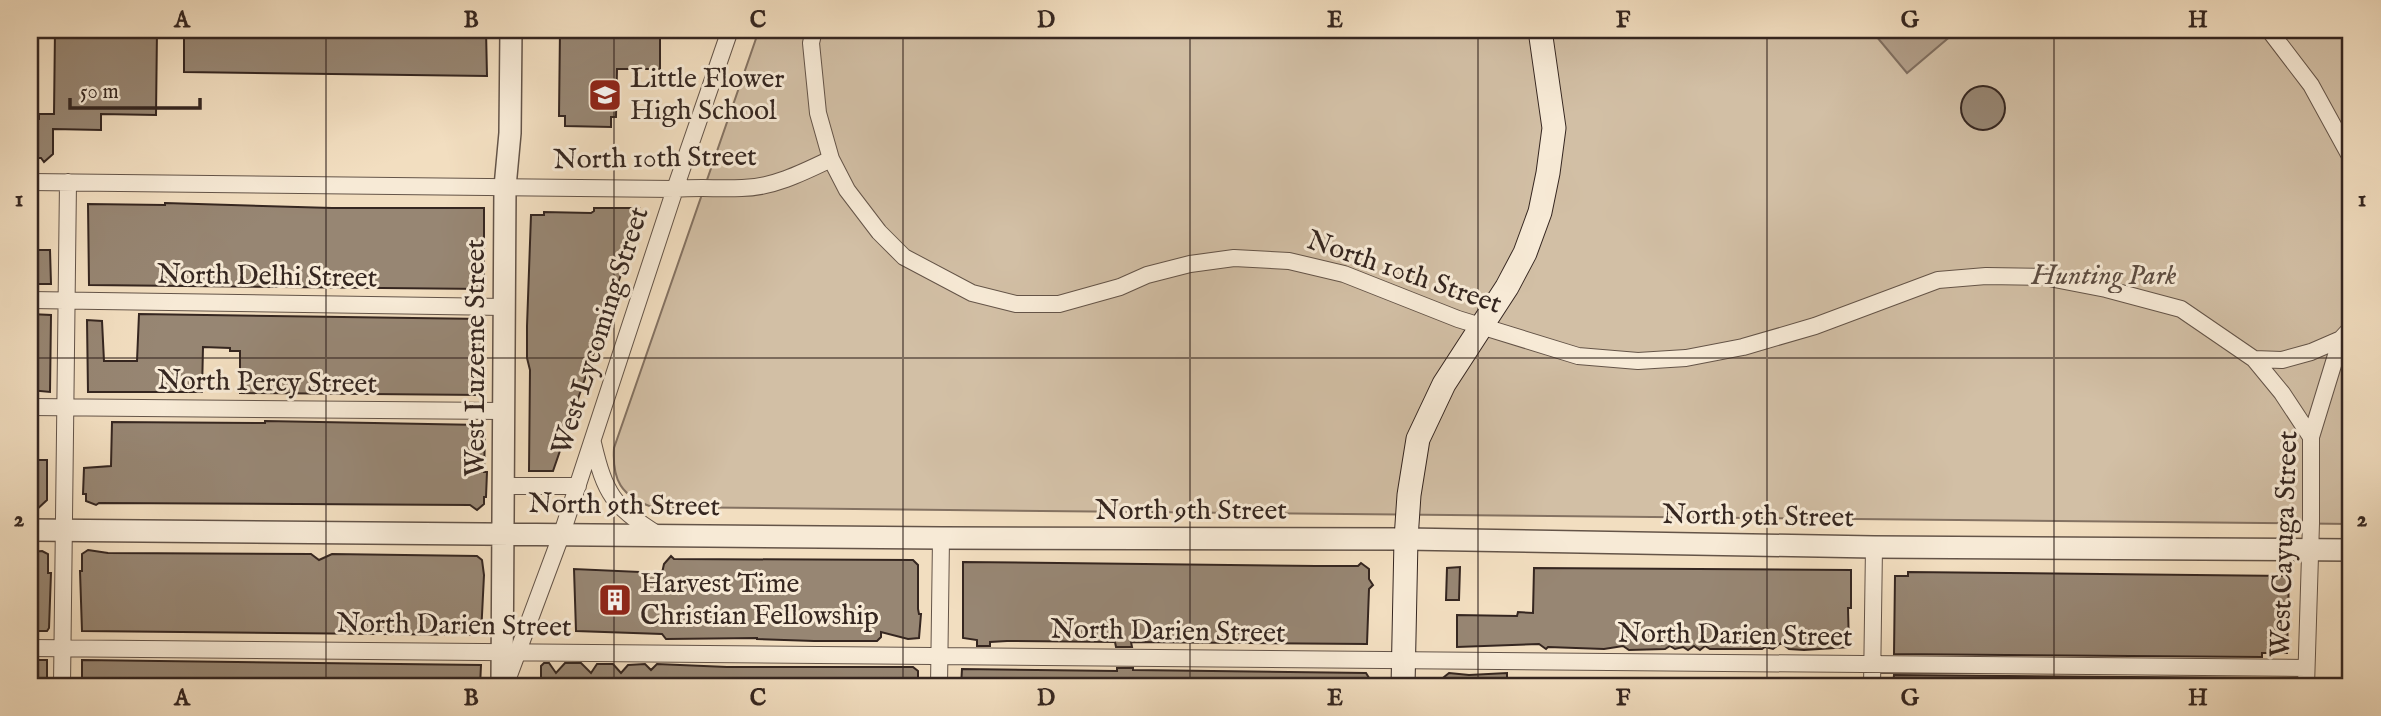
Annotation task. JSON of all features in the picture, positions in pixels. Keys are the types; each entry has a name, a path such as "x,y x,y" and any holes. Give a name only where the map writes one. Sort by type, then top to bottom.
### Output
{"main road":[{"path":"1403,686 1406,539 1409,495 1418,439 1444,384 1525,253 1540,212 1554,128 1540,30"}],"street":[{"name":"West Luzerne Street","path":"504,686 511,653 503,532 503,411 505,187 510,133 511,30"},
{"name":"West Lycoming Street","path":"511,653 562,533 675,188 730,30"},
{"path":"814,30 811,43 818,113 831,159"},
{"path":"2269,30 2311,85 2351,158"},
{"name":"North 10th Street","path":"30,182 744,188 770,184 831,159 848,190 879,232 904,257 971,293 1016,304 1059,304 1120,288 1147,275 1190,264 1234,258 1289,261 1344,274 1482,326 1578,356 1638,361 1686,358 1743,347 1815,326 1938,280 1986,276 2044,277 2106,289 2181,309 2254,359 2282,393 2311,437"},
{"path":"62,686 68,183"},
{"name":"North Delhi Street","path":"30,300 504,307"},
{"path":"2254,359 2281,360 2311,352 2346,333"},
{"name":"West Cayuga Street","path":"2306,686 2311,437 2346,333"},
{"name":"North Percy Street","path":"30,407 503,411"},
{"path":"592,441 601,476 611,497 628,516 657,534"},
{"path":"503,486 578,486"},
{"name":"North 9th Street","path":"30,530 1406,539 1874,547 2351,550"},
{"path":"939,686 941,538"},
{"path":"1872,686 1874,547"},
{"name":"North Darien Street","path":"30,648 2306,668"}],"green space":[{"name":"Hunting Park","path":"759,30 2351,30 2351,524 652,507 633,498 621,485 615,469 614,448"}],"shaded area":[{"path":"1871,30 1950,30 1953,34 1907,73"}],"building":[{"path":"55,30 157,30 156,115 101,114 101,130 53,129 53,154 44,162 41,158 30,158 30,118 39,119 39,114 54,114"},
{"path":"184,30 486,30 487,76 184,72"},
{"name":"Little Flower High School","path":"560,30 660,30 660,69 617,69 616,117 611,117 611,127 565,126 565,116 559,116"},
{"path":"1983,86 1998,93 2005,108 1998,123 1983,130 1968,123 1961,108 1968,93"},
{"path":"165,203 332,208 484,208 484,289 89,285 88,204"},
{"path":"594,208 639,208 621,261 625,263 553,471 529,471 530,370 527,358 527,326 531,215 544,215 544,212 591,213"},
{"path":"30,250 50,250 51,284 30,284"},
{"path":"30,314 51,315 50,392 30,390"},
{"path":"139,314 483,319 482,395 240,393 240,351 203,347 202,392 88,392 87,320 102,321 104,361 137,361"},
{"path":"265,421 482,425 485,436 484,472 487,472 484,504 477,510 470,505 96,505 86,501 86,494 83,494 84,468 111,466 112,422"},
{"path":"34,460 47,460 47,500 33,513"},
{"path":"88,550 108,553 311,554 319,560 332,554 477,556 482,560 484,575 481,635 82,631 80,571 82,554"},
{"path":"42,551 48,554 48,573 51,573 49,628 47,631 30,631 30,552"},
{"path":"671,556 674,559 913,560 918,565 918,609 921,614 919,638 908,639 881,632 877,641 666,639 662,634 576,631 574,569 662,573 664,564"},
{"path":"963,562 1316,566 1358,566 1361,563 1369,569 1369,579 1373,585 1369,589 1367,644 1131,642 1132,647 1116,647 1115,642 1007,641 990,642 990,646 977,646 977,640 963,638"},
{"path":"1460,567 1459,600 1446,600 1447,568"},
{"path":"1534,568 1851,570 1849,647 1804,650 1789,649 1781,643 1773,649 1710,649 1705,646 1700,650 1694,646 1688,650 1670,646 1665,649 1629,650 1623,646 1604,649 1546,649 1539,644 1457,647 1457,615 1517,616 1518,612 1533,613"},
{"path":"1908,572 2289,576 2287,653 2262,653 2262,657 1894,654 1895,576 1908,576"},
{"path":"30,660 47,660 47,686 30,686"},
{"path":"82,660 481,665 480,686 82,686"},
{"path":"549,663 556,673 565,663 581,663 591,673 597,664 613,664 621,673 628,665 645,664 651,670 657,664 727,667 913,667 918,671 918,686 541,686 541,666"},
{"path":"1117,668 1366,673 1374,686 961,686 962,669 1117,671"},
{"path":"1449,673 1507,673 1507,686 1433,686"},
{"path":"1894,675 2261,678 2261,686 1893,686"}],"place":[{"name":"Little Flower High School","path":"605,95"},
{"name":"Harvest Time Christian Fellowship","path":"615,600"}]}
